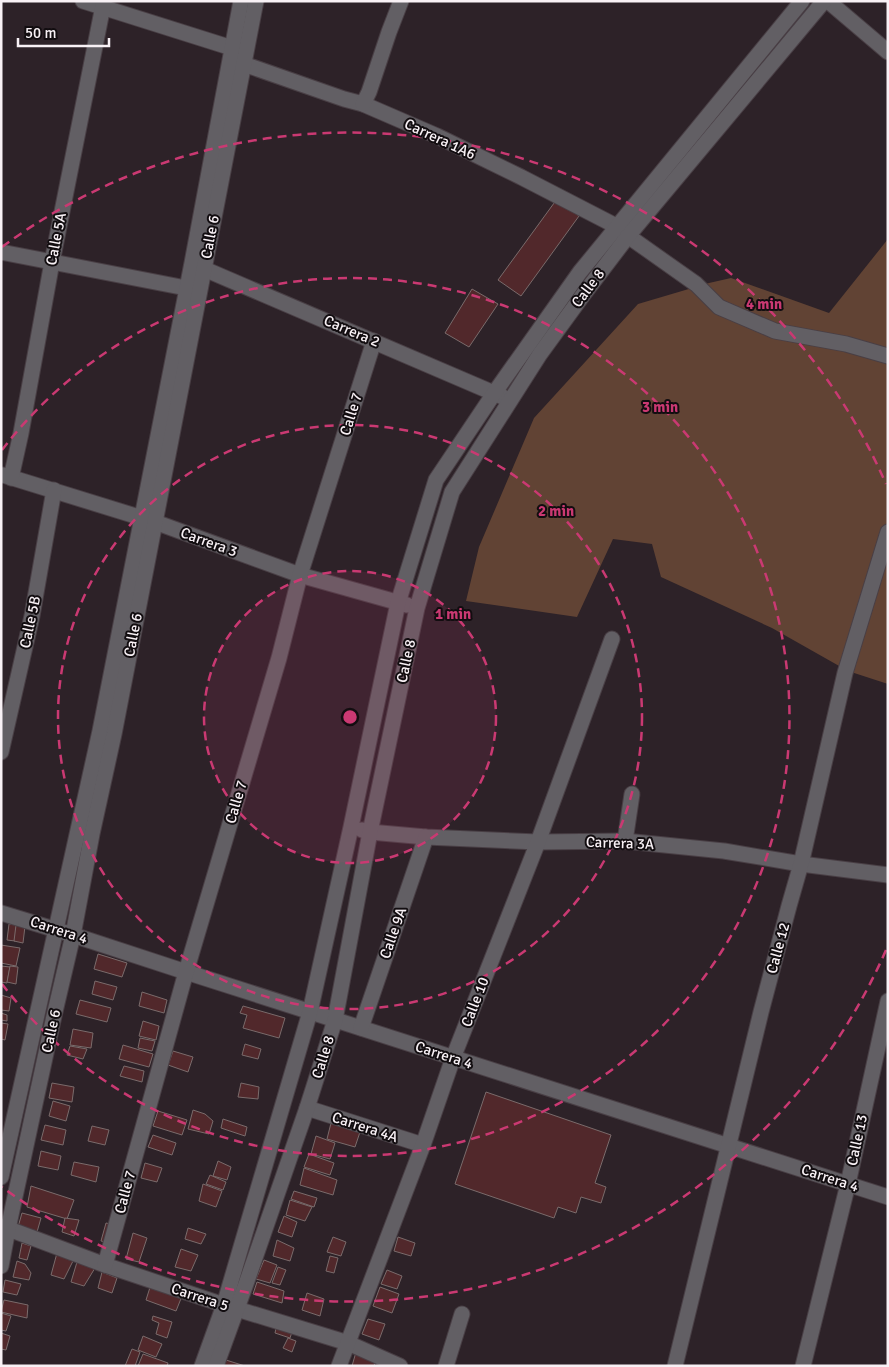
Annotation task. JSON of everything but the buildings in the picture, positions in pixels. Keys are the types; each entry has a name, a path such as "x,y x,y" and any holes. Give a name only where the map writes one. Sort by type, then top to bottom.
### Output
{"street":[{"name":"Carrera 1A6","path":"83,1 104,4 235,57 344,99 363,104 445,140 521,177 622,231 696,284 719,307 775,331 846,344 888,356"},
{"name":"Calle 6","path":"1,1266 5,1228 73,935 92,834 107,733 198,266 235,57 241,1"},
{"name":"Calle 6","path":"235,57 256,1"},
{"path":"363,104 401,1"},
{"name":"Calle 8","path":"202,1366 231,1307 307,1108 334,1020 370,832 417,608 452,492 540,354 622,231 802,1"},
{"name":"Calle 8","path":"216,1366 310,1012 398,603 436,480 495,392 580,272 622,231 824,1"},
{"path":"828,1 888,52"},
{"name":"Calle 5A","path":"6,477 21,433 52,262 104,4"},
{"path":"1,252 186,288"},
{"name":"Calle 6","path":"148,520 186,288 198,266"},
{"name":"Carrera 2","path":"198,266 495,392 511,401"},
{"name":"Calle 7","path":"105,1265 186,972 279,658 300,575 374,341"},
{"name":"Carrera 3","path":"6,477 148,520 300,575 417,608"},
{"name":"Calle 5B","path":"1,752 32,616 54,490"},
{"name":"Calle 12","path":"675,1366 761,1012 801,864 845,673 888,532"},
{"name":"Calle 10","path":"339,1366 423,1145 453,1058 538,842 612,639"},
{"name":"Calle 6","path":"1,1177 56,929 107,733"},
{"path":"625,841 632,794"},
{"name":"Carrera 3A","path":"351,827 370,832 426,837 538,842 625,841 724,851 801,864 888,875"},
{"name":"Calle 9A","path":"361,1028 426,837"},
{"name":"Carrera 4","path":"1,913 888,1196"},
{"name":"Calle 13","path":"803,1366 848,1184 888,1001"},
{"path":"38,1011 54,1016"},
{"name":"Carrera 4A","path":"307,1108 423,1145"},
{"name":"Carrera 5","path":"5,1228 105,1265 348,1343 400,1366"},
{"path":"446,1366 462,1314"}],"shaded area":[{"path":"888,239 888,684 848,671 772,628 661,577 652,544 613,539 577,617 466,601 479,547 534,418 638,304 731,278 829,313"}]}
